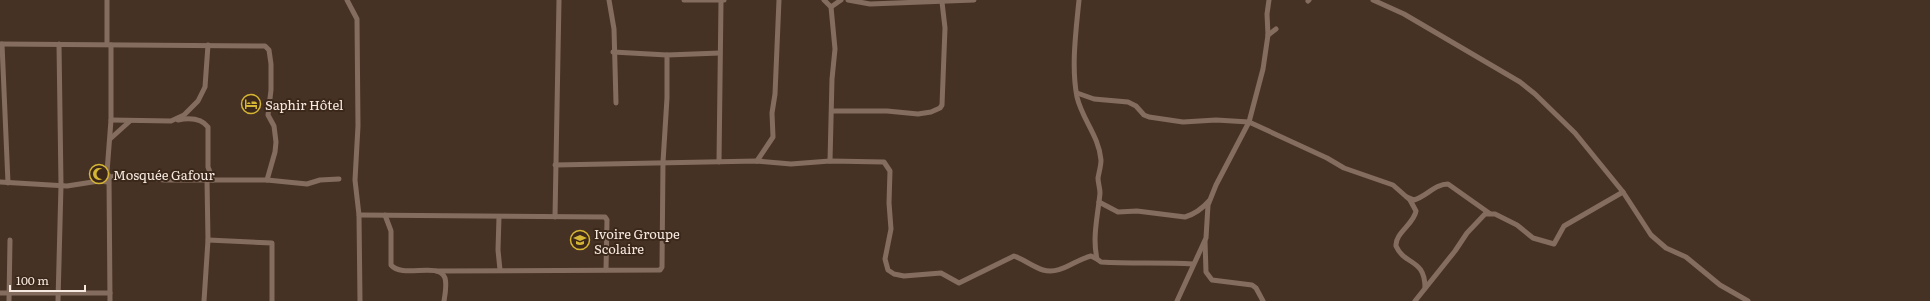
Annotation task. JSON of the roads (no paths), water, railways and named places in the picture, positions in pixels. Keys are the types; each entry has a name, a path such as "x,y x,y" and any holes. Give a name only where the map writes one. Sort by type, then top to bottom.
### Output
{"street":[{"path":"107,0 111,120 108,172 110,301"},
{"path":"347,0 357,19 358,126 355,180 359,215 360,301"},
{"path":"555,217 559,0"},
{"path":"609,0 613,15 613,52 616,103"},
{"path":"684,0 723,0 720,53 719,162"},
{"path":"757,161 773,137 772,113 775,94 780,0"},
{"path":"824,0 831,7 835,49 832,79 830,161"},
{"path":"831,7 841,0"},
{"path":"848,0 870,4 974,0"},
{"path":"1079,0 1075,59 1077,98 1098,144 1101,161 1098,180 1100,188 1096,224 1095,250 1097,259"},
{"path":"1263,301 1256,288 1252,285 1212,280 1206,272 1206,222 1216,185 1249,122 1258,92 1268,35 1267,14 1269,0"},
{"path":"1373,0 1404,14 1520,82 1535,94 1575,133 1623,192 1652,235 1666,248 1686,257 1720,285 1748,301"},
{"path":"832,111 887,111 918,114 931,112 940,108 942,104 945,28 942,2"},
{"path":"1268,35 1276,29"},
{"path":"8,183 1,44 265,46 269,50 271,90 268,115 274,126 276,142 275,152 267,180"},
{"path":"58,301 61,185 59,44"},
{"path":"171,121 184,114 198,101 205,87 208,45"},
{"path":"613,52 667,55 720,53"},
{"path":"385,215 391,231 390,260 394,268 406,271 661,269 663,162 667,98 667,55"},
{"path":"1077,93 1094,99 1128,102 1136,106 1144,115 1149,117 1183,122 1216,120 1249,122 1350,170 1393,186 1403,194 1414,206 1416,211 1415,216 1399,237 1396,246 1402,254 1419,266 1425,280 1425,288"},
{"path":"111,120 171,121 185,118 204,122 208,126 208,167 213,180"},
{"path":"110,139 130,121"},
{"path":"555,165 757,161 792,164 830,161 884,162 890,171 889,203 891,229 885,259 886,266 894,274 904,276 941,273 959,283 1014,256 1025,260 1037,268 1055,272 1085,257 1091,256 1101,262 1131,264 1162,262 1194,264"},
{"path":"0,182 75,185 131,175 164,180 267,180 306,184 320,180 339,179"},
{"path":"204,301 208,240 207,180"},
{"path":"1403,194 1414,200 1424,197 1441,184 1448,184 1489,213 1517,225 1533,238 1554,244 1564,226 1623,192"},
{"path":"1099,202 1118,212 1137,211 1185,217 1193,215 1203,208 1211,199"},
{"path":"1415,301 1480,218 1489,213"},
{"path":"359,215 607,218 606,270"},
{"path":"499,217 498,250 500,270"},
{"path":"1178,301 1206,238"},
{"path":"9,301 10,240"},
{"path":"208,240 272,243 272,301"},
{"path":"436,271 444,278 444,301"},
{"path":"0,294 110,293"}],"place":[{"name":"Saphir Hôtel","path":"251,104"},
{"name":"Mosquée Gafour","path":"99,174"},
{"name":"Ivoire Groupe Scolaire","path":"580,240"}]}
